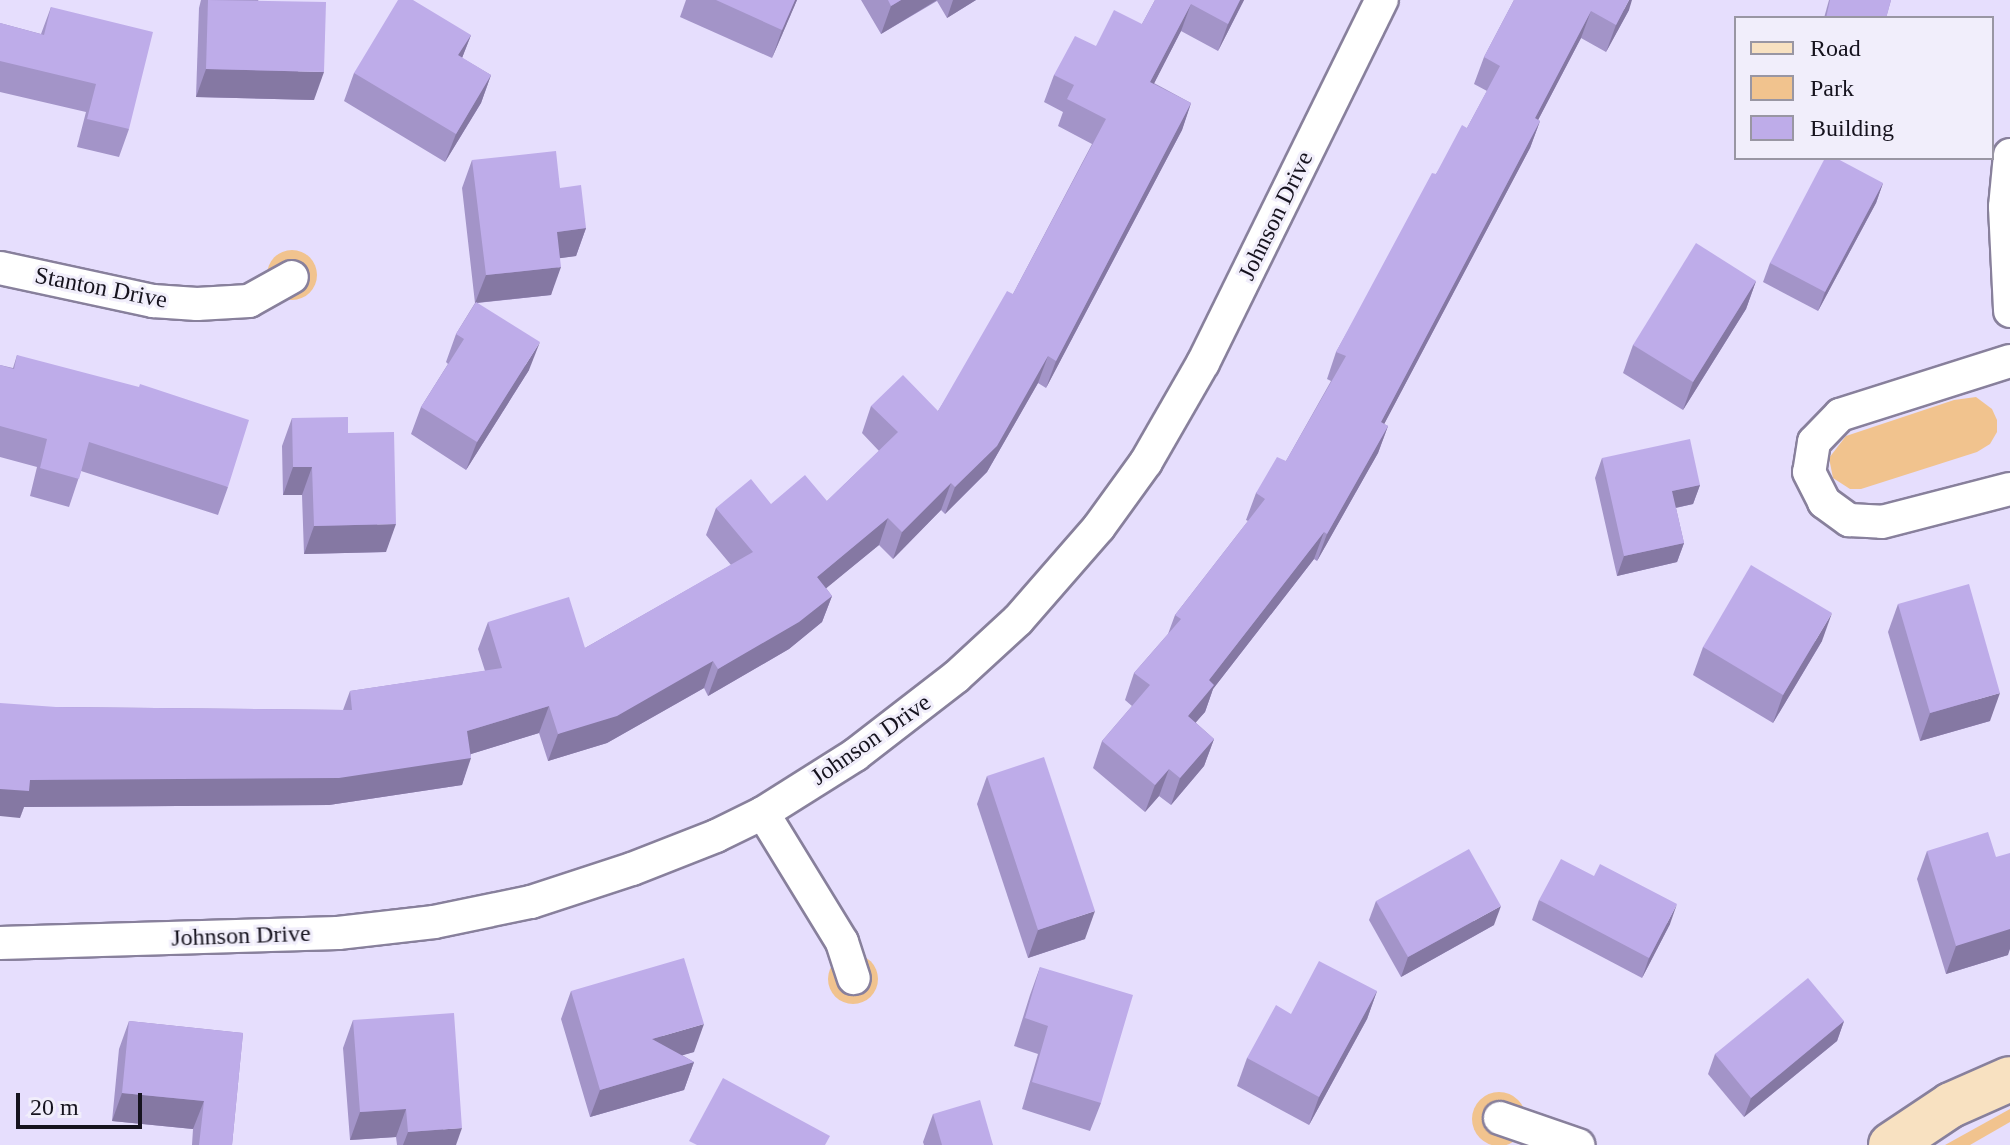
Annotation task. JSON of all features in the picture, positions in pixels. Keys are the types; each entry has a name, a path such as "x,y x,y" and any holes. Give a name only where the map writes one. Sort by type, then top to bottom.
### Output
{"main road":[{"path":"1891,1145 1951,1105 2010,1079"}],"street":[{"name":"Johnson Drive","path":"0,943 338,933 434,922 531,902 632,869 763,813 855,755 956,677 1018,620 1099,527 1146,462 1203,363 1382,0"},
{"path":"2010,155 2005,207 2010,311"},
{"name":"Stanton Drive","path":"0,268 153,301 197,304 249,301 292,277"},
{"path":"2010,361 1840,415 1814,442 1809,472 1824,502 1849,520 1882,522 2010,489"},
{"path":"763,813 842,942 854,978"},
{"path":"1500,1118 1578,1145"}],"green space":[{"path":"292,250 310,257 317,275 310,293 292,300 274,293 267,275 274,257"},
{"path":"1976,397 1992,409 1997,420 1997,432 1990,444 1977,452 1861,489 1850,489 1833,478 1829,458 1846,436 1954,400"},
{"path":"853,954 870,962 878,979 870,996 853,1004 836,996 828,979 836,962"},
{"path":"1499,1092 1518,1100 1526,1119 1518,1138 1499,1146 1480,1138 1472,1119 1480,1100"},
{"path":"2010,1109 2010,1122 1970,1145 1945,1145"}],"building":[{"path":"208,0 326,2 324,72 206,69"},
{"path":"398,0 413,0 471,35 458,55 491,75 456,134 354,73"},
{"path":"716,0 795,0 782,30"},
{"path":"1155,0 1240,0 1228,24 1191,4 1150,82 1191,103 1056,361 1048,356 997,446 955,487 951,483 902,532 888,518 817,577 832,596 799,622 718,669 713,661 617,716 558,734 549,706 467,731 471,758 339,778 30,780 29,791 0,789 0,703 56,707 352,710 350,691 502,668 488,622 569,597 585,648 753,552 716,508 751,479 771,504 805,475 827,501 898,432 871,406 903,375 938,411 1007,291 1013,294 1106,119 1067,99 1074,85 1054,75 1075,36 1096,46 1114,10 1142,24"},
{"path":"1514,0 1629,0 1616,25 1591,11 1535,118 1540,121 1381,422 1388,426 1327,534 1324,532 1209,680 1214,685 1188,716 1214,739 1180,778 1169,769 1155,785 1102,741 1150,685 1134,673 1181,619 1175,615 1265,499 1256,493 1277,457 1286,461 1346,356 1336,352 1432,173 1436,174 1462,125 1467,128 1500,66 1484,57"},
{"path":"1830,0 1891,0 1887,16 1826,16"},
{"path":"51,7 153,32 129,129 87,119 96,84 0,61 0,23 44,35"},
{"path":"556,151 560,188 581,185 586,228 557,232 561,267 486,275 472,160"},
{"path":"1824,160 1840,160 1883,183 1825,292 1770,263"},
{"path":"1696,243 1756,281 1693,382 1633,345"},
{"path":"476,302 540,342 477,442 421,407 464,339 456,334"},
{"path":"17,355 139,387 140,384 249,420 228,487 89,442 79,479 40,468 47,439 0,426 0,365 14,369"},
{"path":"348,417 348,433 394,432 396,524 314,526 312,467 293,467 292,418"},
{"path":"1690,439 1700,485 1672,491 1684,543 1624,556 1602,458"},
{"path":"1751,565 1832,613 1783,695 1703,647"},
{"path":"1969,584 2000,693 1930,713 1898,604"},
{"path":"1044,757 1095,911 1038,930 987,776"},
{"path":"1988,832 1996,857 2010,853 2010,929 1956,946 1927,851"},
{"path":"1469,849 1501,906 1408,957 1376,901"},
{"path":"1561,859 1594,876 1600,864 1677,904 1649,958 1539,900"},
{"path":"684,958 704,1024 652,1039 694,1062 600,1090 571,991"},
{"path":"1319,961 1377,991 1319,1097 1247,1058 1276,1005 1291,1014"},
{"path":"1040,967 1133,995 1101,1103 1032,1082 1048,1026 1025,1018"},
{"path":"1808,978 1844,1021 1751,1098 1715,1054"},
{"path":"454,1013 462,1128 408,1132 406,1109 360,1112 353,1020"},
{"path":"129,1021 243,1033 232,1145 199,1145 204,1101 122,1093"},
{"path":"723,1078 830,1136 825,1145 697,1145 689,1141"},
{"path":"980,1100 993,1145 942,1145 933,1114"}]}
